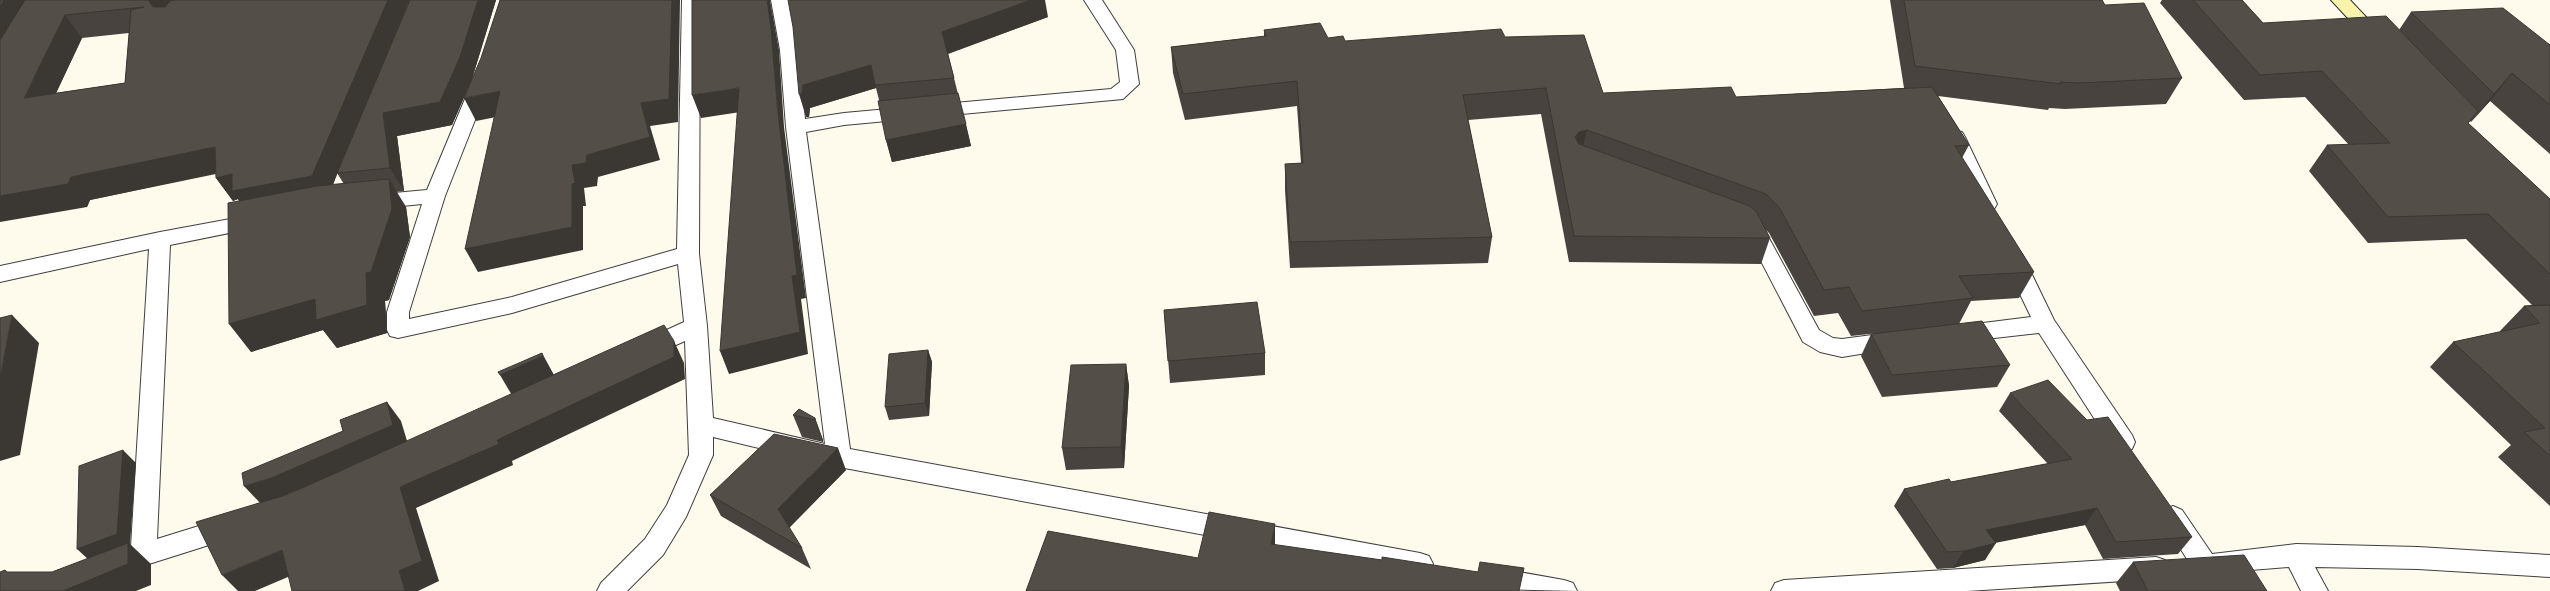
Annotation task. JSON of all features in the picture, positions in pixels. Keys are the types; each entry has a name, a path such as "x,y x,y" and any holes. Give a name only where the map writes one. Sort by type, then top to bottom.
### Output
{"main road":[{"path":"2340,0 2388,51"}],"street":[{"path":"610,591 654,547 677,510 701,455 702,426 696,326 688,254 691,0"},
{"path":"780,0 789,50 796,127 839,457"},
{"path":"796,127 844,119 1116,95 1130,84 1126,50 1093,0"},
{"path":"486,66 435,196 398,312 398,330 512,305 688,254"},
{"path":"1955,137 2045,324 2137,463"},
{"path":"352,204 435,196"},
{"path":"1727,216 1749,226 1757,234 1811,336 1828,346 1842,348 1912,339"},
{"path":"0,274 160,239 275,217"},
{"path":"143,554 154,394 160,239"},
{"path":"1936,337 2045,324"},
{"path":"625,359 696,326"},
{"path":"702,426 839,457 1440,568"},
{"path":"2162,501 2205,565"},
{"path":"110,566 143,554 254,520"},
{"path":"2296,555 2315,591"},
{"path":"1784,591 2205,565 2296,555 2418,558 2550,566"},
{"path":"1471,574 1564,591"}],"building":[{"path":"0,0 4,0 0,6"},
{"path":"25,0 149,0 153,7 165,7 170,1 175,0 388,0 312,176 232,191 232,174 216,178 215,147 71,177 68,184 0,196 0,40","holes":["144,7 131,10 125,83 24,98 65,15"]},
{"path":"410,0 478,0 460,57 440,102 383,113 390,168 337,173"},
{"path":"500,0 672,0 669,99 641,103 650,137 587,155 586,163 572,165 575,183 572,184 572,227 465,249 500,91 464,98 481,58"},
{"path":"692,0 767,0 771,28 777,104 797,275 792,276 800,332 720,351 739,88 692,95"},
{"path":"788,0 1030,0 942,32 954,78 875,85 871,65 803,85 802,94 799,94 793,27"},
{"path":"1904,0 2102,0 2105,5 2144,3 2182,78 2079,83 2060,82 2061,84 1915,66"},
{"path":"2193,0 2242,0 2263,23 2386,16 2478,111 2468,123 2550,199 2550,274 2488,214 2388,217 2327,145 2390,143 2322,71 2260,75"},
{"path":"2503,8 2550,45 2550,105 2512,73 2494,94 2411,12"},
{"path":"1320,23 1328,38 1343,36 1345,41 1501,29 1505,37 1584,35 1603,93 1731,87 1736,97 1932,87 1969,145 1955,146 2034,272 1959,276 1973,298 1862,311 1849,287 1824,290 1779,207 1766,194 1587,130 1579,132 1575,137 1579,144 1750,206 1757,213 1770,238 1574,236 1546,88 1463,95 1492,237 1290,242 1285,164 1303,163 1297,81 1183,94 1171,47 1266,36 1264,30"},
{"path":"958,93 966,124 886,140 878,101"},
{"path":"389,179 392,209 371,272 366,273 367,305 316,320 315,299 229,324 228,203 317,186"},
{"path":"1257,302 1265,353 1168,361 1164,310"},
{"path":"2550,305 2550,456 2524,432 2545,428 2453,342 2540,323 2524,306"},
{"path":"12,315 0,378 0,318"},
{"path":"1982,321 2010,365 1892,375 1871,334"},
{"path":"664,325 674,341 674,357 497,440 499,444 400,487 422,561 399,571 405,591 292,591 282,550 222,575 196,522 289,494"},
{"path":"928,350 925,403 885,407 889,354"},
{"path":"542,353 543,356 500,375 498,372"},
{"path":"1126,364 1121,447 1062,448 1071,365"},
{"path":"2048,380 2087,420 2108,417 2192,537 2116,542 2097,508 1986,530 1996,543 1964,551 1947,552 1904,489 1949,479 1951,482 2072,459 2010,393"},
{"path":"387,402 393,425 274,477 244,486 242,473 343,431 340,420"},
{"path":"799,409 815,418 815,420 793,415"},
{"path":"774,434 838,448 778,509 802,548 710,495"},
{"path":"123,450 117,534 77,549 79,466"},
{"path":"1209,512 1275,524 1271,544 1382,560 1382,557 1478,572 1480,562 1524,568 1519,591 1026,591 1048,531 1198,558"},
{"path":"128,543 128,564 63,591 0,591 0,572 5,570 7,572 52,572"},
{"path":"2244,555 2267,591 2148,591 2133,562"}]}
